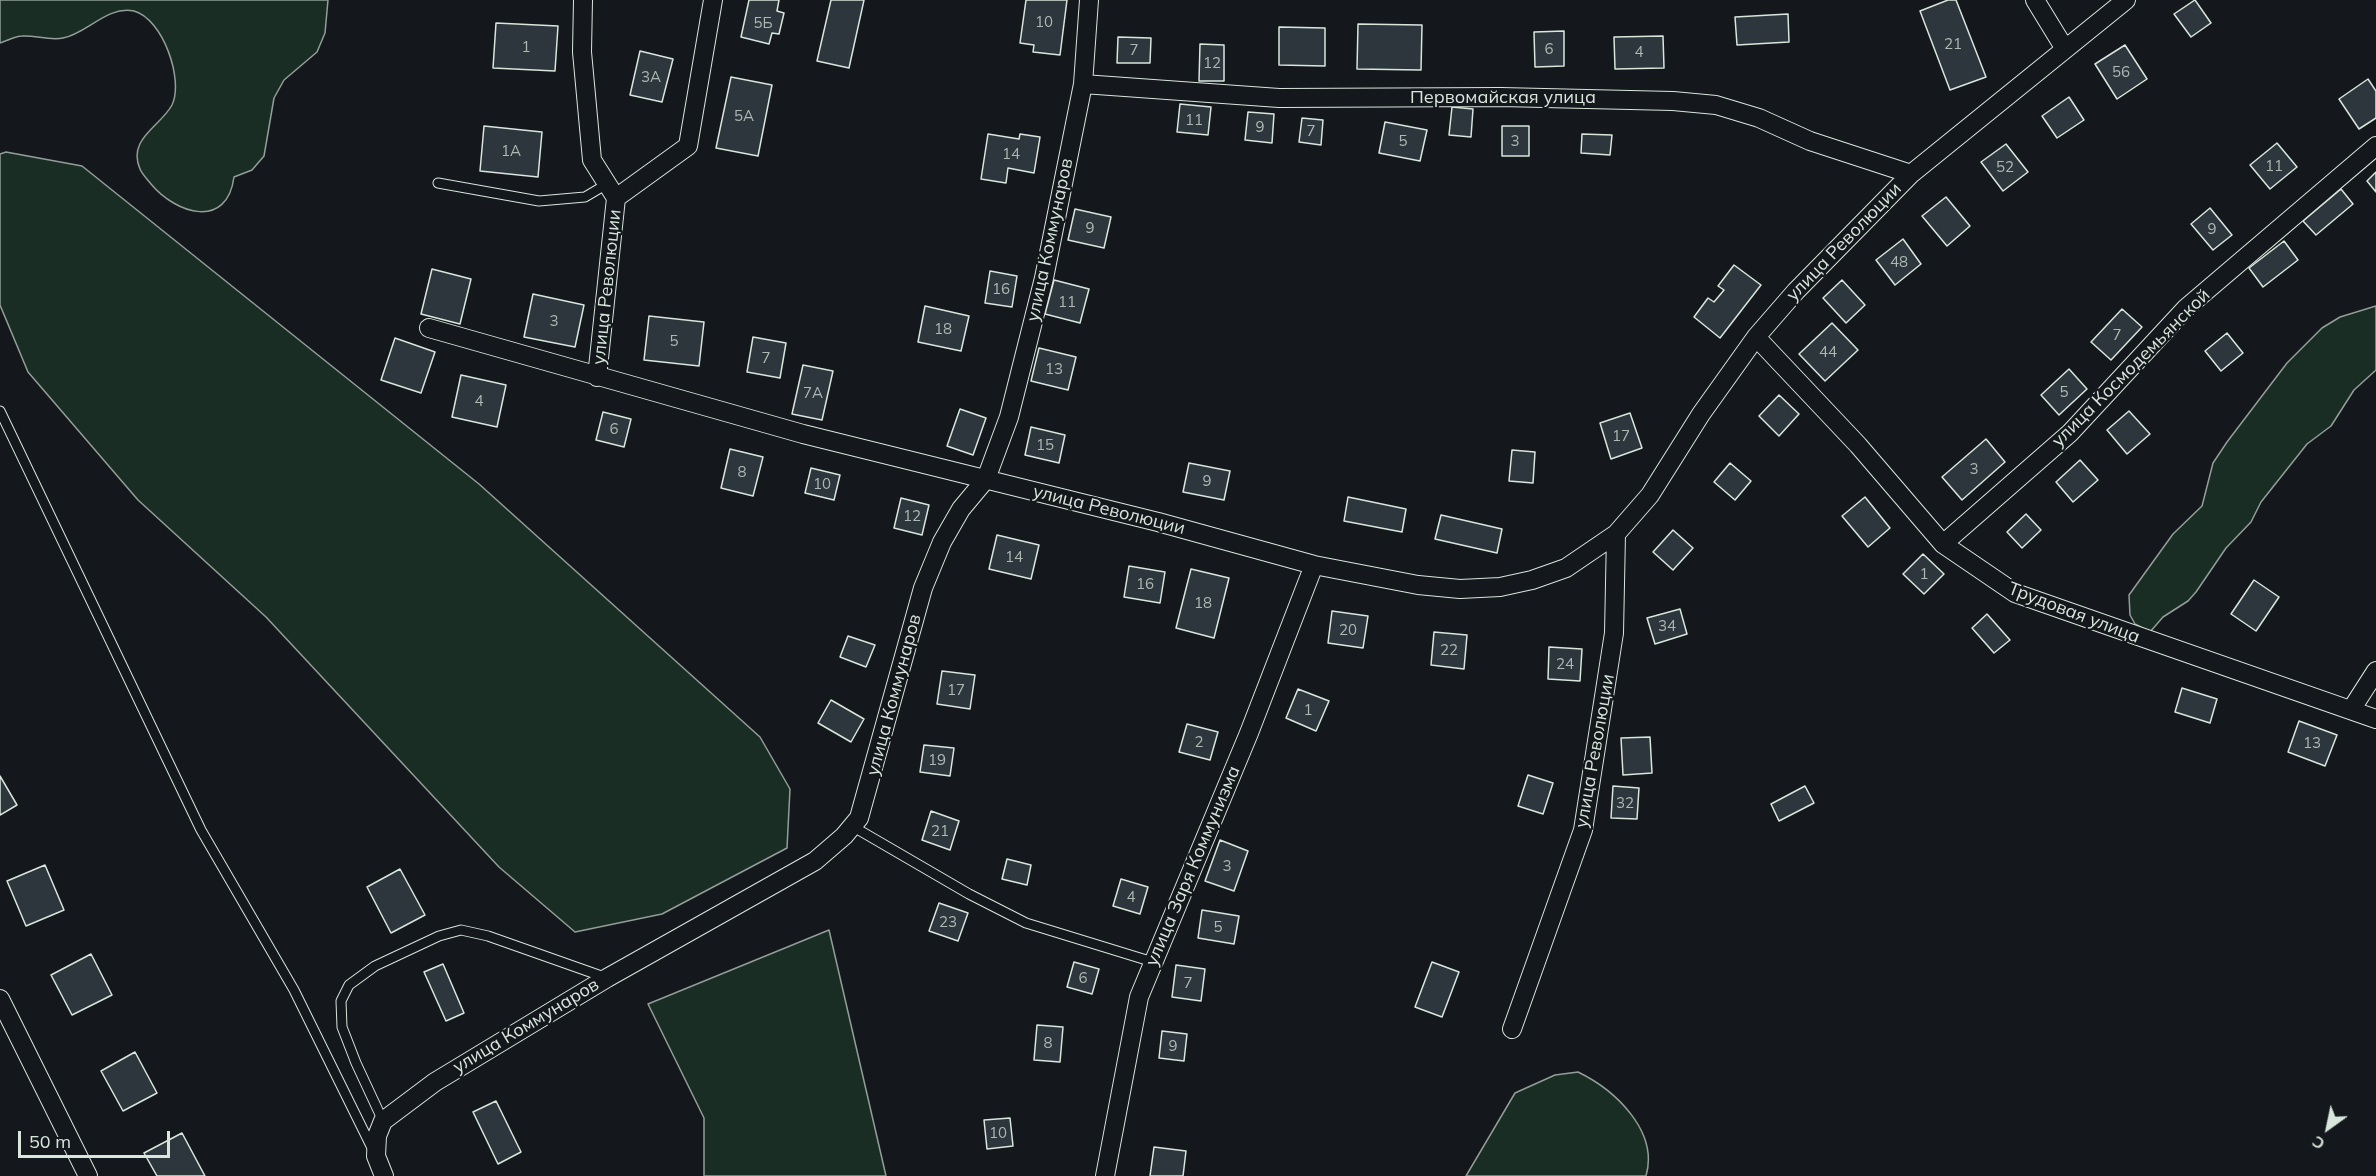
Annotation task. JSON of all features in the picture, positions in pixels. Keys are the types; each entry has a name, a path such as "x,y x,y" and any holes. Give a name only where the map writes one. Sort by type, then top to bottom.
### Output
{"street":[{"name":"улица Революции","path":"583,0 582,52 592,160 612,191 597,377"},
{"name":"улица Революции","path":"612,191 688,146 713,0"},
{"name":"улица Коммунаров","path":"383,1121 435,1082 607,978 815,861 852,826 865,801 923,588 942,542 961,509 986,479 1009,417 1032,324 1083,84 1089,0"},
{"path":"2035,0 2066,49"},
{"name":"улица Революции","path":"429,328 803,434 986,479 1314,565 1418,585 1460,589 1500,587 1532,580 1566,568 1616,534 1650,495 1701,414 1756,337 1796,291 1911,174 2126,0"},
{"name":"Первомайская улица","path":"1083,84 1279,98 1513,97 1705,104 1759,118 1810,141 1911,174"},
{"name":"улица Космодемьянской","path":"1943,544 2070,433 2186,308 2376,146"},
{"name":"Трудовая улица","path":"1756,337 1858,446 1943,544 2014,593 2376,719"},
{"name":"улица Революции","path":"1512,1029 1583,830 1614,633 1616,534"},
{"name":"улица Заря Коммунизма","path":"1105,1176 1139,997 1249,733 1314,565"},
{"path":"2351,710 2376,671"},
{"path":"0,999 88,1176"},
{"path":"383,1121 377,1136 376,1156 384,1176"}],"lane":[{"path":"438,183 538,201 612,191"},
{"path":"0,411 201,830 294,990 376,1156"},
{"path":"852,826 969,894 1026,923 1153,962"},
{"path":"383,1121 342,1027 341,1001 349,985 375,966 439,936 461,930 488,936 607,978"}],"green space":[{"path":"0,0 328,0 325,33 317,52 284,80 274,98 264,156 252,170 234,177 229,194 222,205 199,212 186,209 161,194 142,173 137,159 141,141 167,113 175,94 173,66 162,38 154,26 144,16 134,11 124,10 106,16 63,38 22,36 0,43"},
{"path":"6,152 82,166 479,484 760,737 790,789 787,848 662,914 575,932 499,867 266,617 138,500 28,372 0,305 0,154"},
{"path":"2376,306 2376,370 2354,390 2331,426 2307,444 2261,502 2251,522 2226,548 2188,601 2163,617 2150,632 2135,624 2130,615 2129,595 2173,534 2202,506 2213,463 2227,442 2287,363 2322,328 2340,317"},
{"path":"829,930 886,1176 704,1176 704,1118 648,1004"},
{"path":"1578,1072 1606,1090 1631,1114 1646,1143 1648,1159 1646,1176 1466,1176 1515,1093 1555,1075"}],"building":[{"path":"749,0 779,0 777,11 784,13 779,34 772,33 769,44 741,37"},
{"path":"831,0 864,0 849,68 817,61"},
{"path":"1026,0 1067,0 1060,55 1033,52 1034,45 1020,43"},
{"path":"1948,0 1956,0 1986,77 1950,90 1920,11"},
{"path":"2195,0 2211,23 2191,37 2174,14"},
{"path":"1788,14 1789,42 1737,45 1735,17"},
{"path":"496,23 558,26 555,71 493,68"},
{"path":"1358,24 1422,25 1421,70 1357,69"},
{"path":"1279,27 1325,28 1325,66 1279,65"},
{"path":"1564,31 1564,66 1535,67 1534,32"},
{"path":"1663,36 1664,68 1615,69 1614,37"},
{"path":"1118,37 1151,38 1150,63 1117,63"},
{"path":"1200,44 1224,45 1224,81 1199,81"},
{"path":"2125,45 2147,79 2117,99 2095,64"},
{"path":"640,51 673,59 662,102 630,95"},
{"path":"731,77 772,85 758,156 716,148"},
{"path":"2368,79 2376,91 2376,118 2359,129 2339,99"},
{"path":"2069,97 2084,120 2057,138 2042,116"},
{"path":"1180,104 1211,107 1208,135 1177,132"},
{"path":"1452,107 1473,109 1471,137 1449,135"},
{"path":"1248,112 1274,114 1272,143 1245,140"},
{"path":"1302,118 1323,120 1321,145 1299,142"},
{"path":"1385,122 1427,130 1420,161 1379,153"},
{"path":"484,126 542,132 538,177 480,171"},
{"path":"1502,126 1529,126 1529,156 1502,156"},
{"path":"988,134 1019,139 1020,134 1040,137 1034,173 1008,168 1006,183 981,179"},
{"path":"1582,134 1612,135 1610,155 1581,153"},
{"path":"2277,143 2297,167 2270,189 2250,165"},
{"path":"2006,144 2028,172 2003,191 1981,162"},
{"path":"2376,172 2376,192 2367,181"},
{"path":"2341,189 2353,204 2316,235 2303,221"},
{"path":"1946,197 1970,226 1947,246 1922,216"},
{"path":"2210,208 2232,235 2213,250 2191,224"},
{"path":"1075,209 1111,217 1104,248 1068,240"},
{"path":"1903,239 1921,264 1895,285 1876,260"},
{"path":"2284,241 2298,260 2263,287 2249,268"},
{"path":"1734,265 1761,285 1720,338 1694,317 1708,298 1714,302 1724,290 1718,286"},
{"path":"432,269 471,279 460,324 421,314"},
{"path":"990,271 1017,276 1012,307 985,303"},
{"path":"1054,280 1089,289 1080,323 1045,314"},
{"path":"1842,280 1865,305 1846,323 1823,298"},
{"path":"533,294 584,305 575,347 524,337"},
{"path":"925,306 969,316 961,351 918,342"},
{"path":"2122,309 2142,327 2111,360 2091,342"},
{"path":"649,316 704,322 699,366 644,360"},
{"path":"1832,323 1858,350 1825,381 1799,354"},
{"path":"2227,333 2243,353 2221,371 2205,351"},
{"path":"753,337 786,343 780,378 747,372"},
{"path":"395,338 435,352 421,393 381,380"},
{"path":"1039,348 1076,357 1068,390 1031,381"},
{"path":"803,365 833,371 822,420 792,414"},
{"path":"2069,369 2087,389 2059,415 2041,395"},
{"path":"461,375 506,385 497,427 452,417"},
{"path":"1779,395 1799,414 1779,436 1759,416"},
{"path":"960,409 986,418 973,455 947,446"},
{"path":"2129,411 2150,434 2127,454 2107,430"},
{"path":"603,412 631,419 624,447 596,440"},
{"path":"1630,413 1642,448 1611,459 1600,423"},
{"path":"1031,427 1065,435 1059,463 1025,455"},
{"path":"1986,439 2005,462 1962,500 1942,477"},
{"path":"730,449 763,457 753,496 721,488"},
{"path":"1512,450 1535,452 1533,483 1509,481"},
{"path":"2080,460 2098,480 2073,502 2056,482"},
{"path":"1189,463 1230,471 1224,500 1183,492"},
{"path":"1730,463 1751,481 1735,500 1714,482"},
{"path":"811,468 840,475 834,500 805,493"},
{"path":"1348,497 1406,509 1402,532 1344,521"},
{"path":"1865,497 1890,528 1868,547 1842,516"},
{"path":"901,498 929,505 922,535 894,528"},
{"path":"2026,514 2041,530 2022,548 2007,532"},
{"path":"1441,515 1502,529 1497,553 1435,539"},
{"path":"1673,530 1693,548 1673,570 1653,552"},
{"path":"997,535 1039,545 1031,579 989,569"},
{"path":"1923,554 1944,574 1924,594 1903,574"},
{"path":"1129,566 1165,572 1160,603 1124,597"},
{"path":"1191,569 1229,578 1214,638 1176,628"},
{"path":"2254,580 2279,597 2256,631 2231,614"},
{"path":"1680,609 1687,634 1655,644 1647,618"},
{"path":"1332,611 1368,616 1363,648 1328,643"},
{"path":"1987,614 2010,640 1994,653 1972,628"},
{"path":"1434,632 1467,635 1464,669 1431,665"},
{"path":"848,636 875,645 866,667 840,657"},
{"path":"1549,647 1582,649 1580,681 1548,679"},
{"path":"942,671 975,675 970,709 937,704"},
{"path":"2182,688 2217,699 2210,723 2175,712"},
{"path":"1298,689 1329,701 1316,731 1286,718"},
{"path":"831,700 864,719 851,742 818,723"},
{"path":"2299,721 2337,735 2325,766 2288,752"},
{"path":"1187,724 1218,732 1210,760 1179,752"},
{"path":"1650,737 1652,773 1623,775 1621,738"},
{"path":"924,745 954,748 950,776 920,772"},
{"path":"1528,775 1553,783 1543,814 1518,806"},
{"path":"0,776 17,805 0,815"},
{"path":"1613,786 1639,788 1637,819 1611,818"},
{"path":"1805,786 1814,803 1779,821 1771,804"},
{"path":"931,811 959,821 950,850 922,840"},
{"path":"1220,840 1248,851 1234,891 1205,881"},
{"path":"1007,859 1031,865 1027,885 1002,879"},
{"path":"45,865 64,910 26,926 7,881"},
{"path":"400,869 425,915 391,933 367,887"},
{"path":"1121,879 1148,887 1140,914 1113,906"},
{"path":"939,903 968,913 958,941 929,931"},
{"path":"1202,910 1239,916 1234,944 1198,938"},
{"path":"91,954 112,995 72,1015 51,975"},
{"path":"1074,962 1099,969 1092,994 1067,987"},
{"path":"1432,962 1459,972 1442,1017 1415,1007"},
{"path":"443,964 464,1013 446,1021 424,972"},
{"path":"1176,965 1205,969 1201,1001 1172,997"},
{"path":"1037,1025 1063,1027 1060,1062 1034,1060"},
{"path":"1162,1031 1187,1034 1184,1061 1159,1058"},
{"path":"135,1052 157,1093 123,1111 101,1071"},
{"path":"496,1101 521,1152 498,1164 473,1112"},
{"path":"1010,1118 1013,1146 987,1149 984,1120"},
{"path":"182,1133 205,1176 157,1176 144,1153"},
{"path":"1154,1147 1186,1151 1183,1176 1150,1176"}]}
